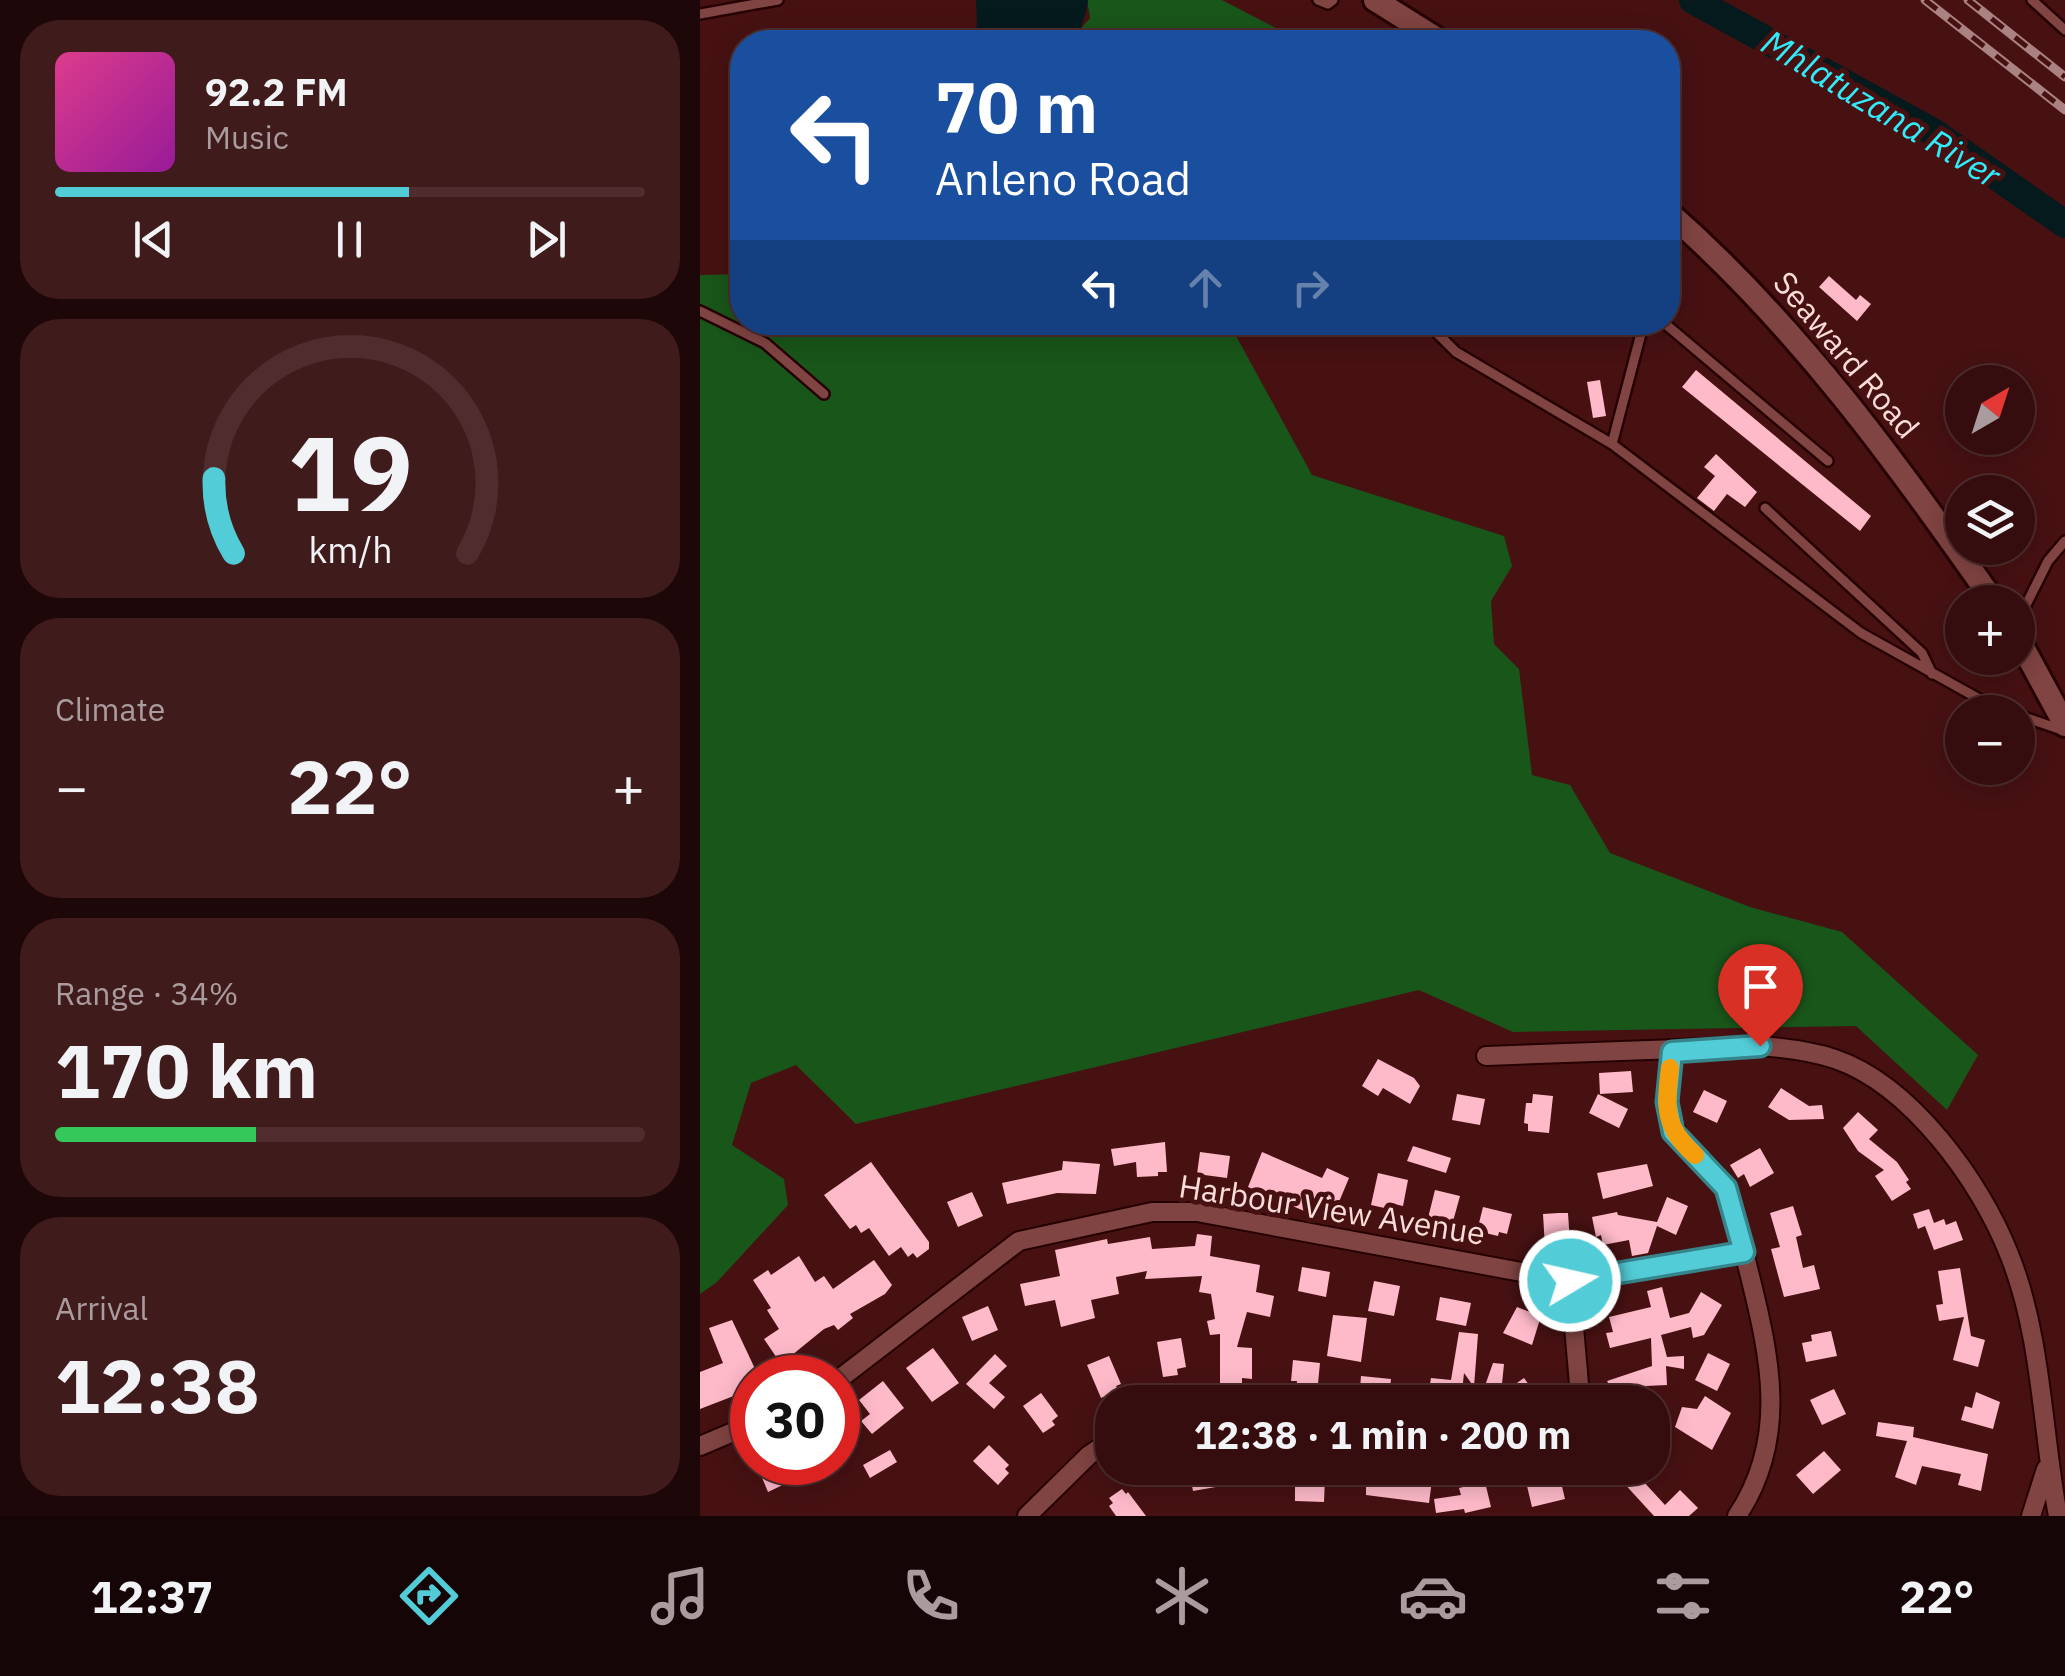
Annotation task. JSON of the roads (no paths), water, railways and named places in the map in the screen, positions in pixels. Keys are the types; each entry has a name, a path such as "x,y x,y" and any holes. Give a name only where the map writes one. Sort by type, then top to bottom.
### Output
{"street":[{"path":"1375,0 1423,30"},
{"name":"Seaward Road","path":"1680,224 1745,286 1830,379 1910,482 1982,585"},
{"path":"2035,671 2065,728"},
{"path":"1486,1056 1760,1046 1801,1050 1839,1060 1876,1080 1938,1139 1986,1205 2010,1255 2033,1352 2058,1516"},
{"path":"1672,1052 1667,1102 1673,1132 1726,1188 1770,1366 1774,1404 1763,1466 1737,1516"},
{"name":"Harbour View Avenue","path":"860,1363 1020,1241 1152,1212 1198,1212 1570,1281 1744,1252"},
{"path":"1570,1281 1579,1385"},
{"path":"700,1446 730,1433"},
{"path":"1026,1516 1095,1452"},
{"path":"2031,1516 2048,1464"}],"lane":[{"path":"700,14 778,0"},
{"path":"1318,0 1328,4 1333,0"},
{"path":"2032,0 2065,30"},
{"path":"700,311 730,326"},
{"path":"748,335 764,343 824,394"},
{"path":"1439,335 1456,352 1612,444 1861,633 1975,695"},
{"path":"1612,444 1641,335"},
{"path":"1678,335 1828,461"},
{"path":"1765,508 1922,653 1932,674"},
{"path":"2035,587 2048,561 2065,541"},
{"path":"2035,720 2065,728"}],"water":[{"path":"976,0 1088,0 1080,30 976,30"}],"waterway":[{"name":"Mhlatuzana River","path":"1693,0 1933,132 2065,224"}],"railway":[{"path":"1925,0 2065,110"},
{"path":"1968,0 2065,77"}]}
